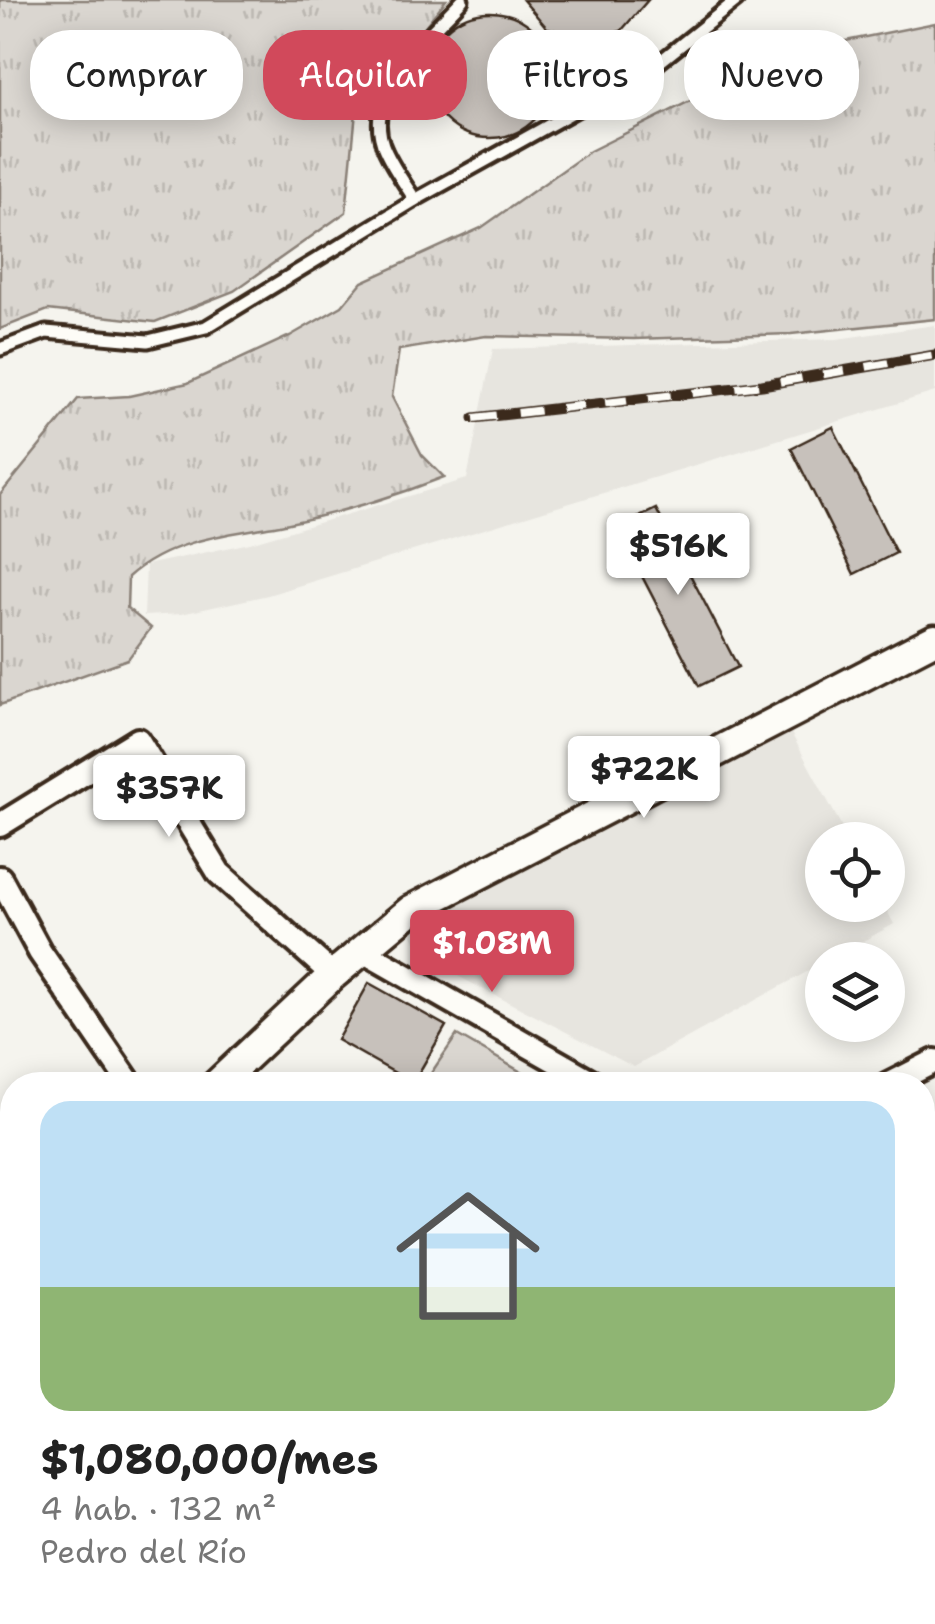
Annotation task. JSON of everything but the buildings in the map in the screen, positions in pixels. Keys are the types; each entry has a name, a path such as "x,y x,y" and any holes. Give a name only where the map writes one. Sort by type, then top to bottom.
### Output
{"street":[{"path":"230,1072 361,950 431,898 935,638"},
{"path":"0,824 138,740 219,872 333,975"},
{"path":"0,878 40,952 121,1072"},
{"path":"361,950 575,1072"}],"lane":[{"path":"415,200 382,142 384,104 390,80 462,0"},
{"path":"0,349 46,332 148,341 206,328 415,200 652,68 737,0"}],"shaded area":[{"path":"935,325 935,392 268,595 181,614 144,616 146,565 250,543 467,479 493,349 837,339"},
{"path":"790,731 839,822 805,822 805,922 894,924 861,942 805,942 805,973 634,1067 423,958 409,928"}],"green space":[{"path":"0,0 446,0 422,30 263,30 263,120 355,120 346,212 234,291 155,322 48,310 0,329"},
{"path":"935,23 935,319 791,334 634,339 486,336 399,350 392,397 422,455 444,477 343,511 219,536 162,555 128,577 127,608 151,628 128,659 0,705 0,495 78,399 129,396 188,383 290,336 342,306 362,282 481,228 590,151 652,120 664,120 664,114 684,104 684,120 859,120 859,38"},
{"path":"457,1035 521,1072 432,1072"}],"railway":[{"path":"474,418 762,385 935,355"}]}
